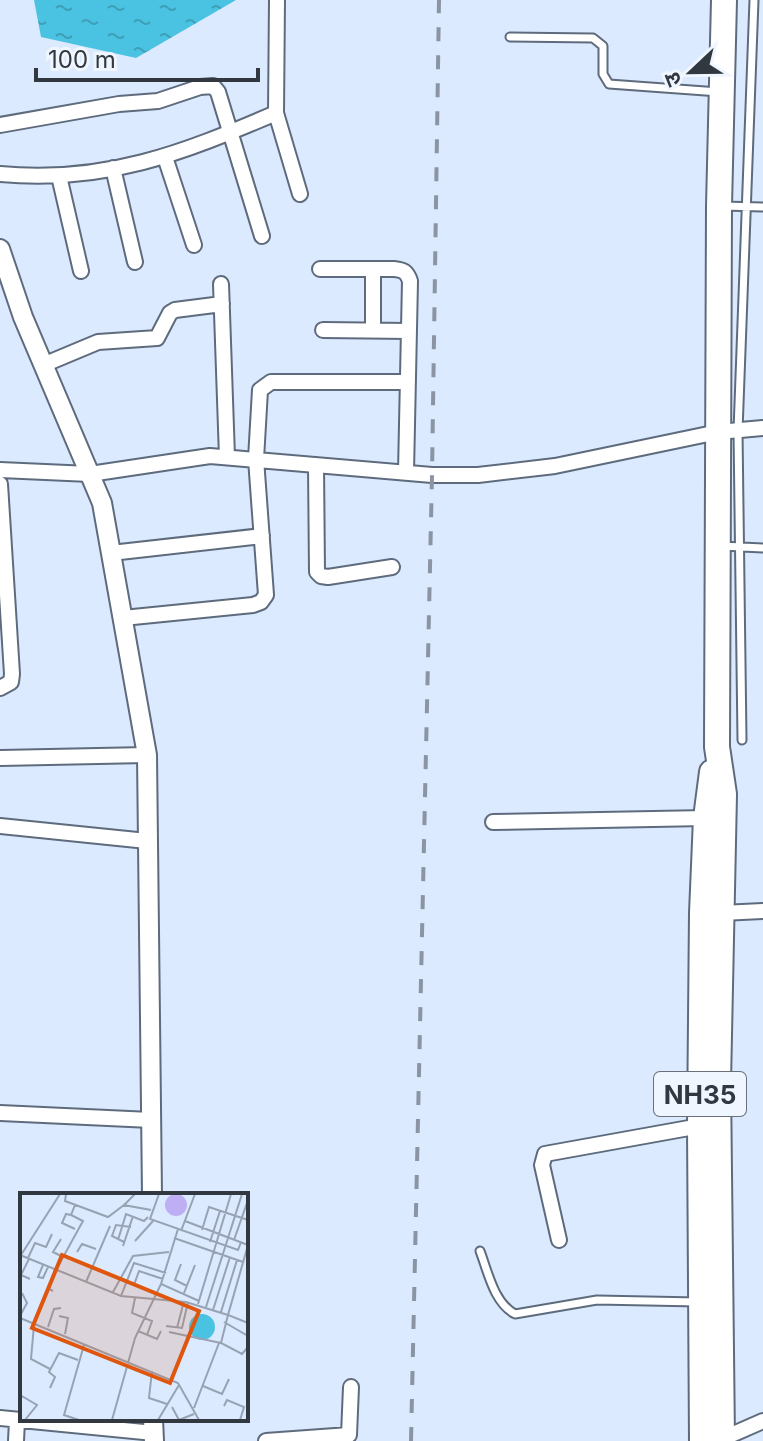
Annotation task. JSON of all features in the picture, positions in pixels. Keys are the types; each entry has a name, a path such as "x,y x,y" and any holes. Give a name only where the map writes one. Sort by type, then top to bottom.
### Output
{"highway":[{"name":"NH35","path":"716,1440 702,1303 700,1126 706,818 717,747 729,547 728,431 719,206 724,0"},
{"name":"NH35","path":"716,1440 718,1083 724,794 717,747"}],"street":[{"path":"277,0 276,113 300,194"},
{"path":"0,125 119,104 158,101 207,85 213,86 218,92 262,236"},
{"path":"0,174 59,176 165,157 276,113"},
{"path":"165,157 194,245"},
{"path":"113,168 135,262"},
{"path":"59,176 81,271"},
{"path":"0,249 23,317 102,503 147,755 152,1193"},
{"path":"320,269 402,269 408,275 406,472"},
{"path":"373,269 373,330"},
{"path":"221,284 227,457"},
{"path":"43,365 98,342 150,341 161,335 170,313 175,310 222,304"},
{"path":"323,330 409,331"},
{"path":"123,618 253,605 261,602 266,595 256,459 260,390 265,384 408,382"},
{"path":"0,470 90,474 210,456 478,475 555,466 728,431 763,428"},
{"path":"316,465 317,572 328,577 392,567"},
{"path":"0,484 4,609 12,674 11,682 0,688"},
{"path":"111,553 262,536"},
{"path":"0,758 147,755"},
{"path":"493,822 706,818"},
{"path":"0,826 147,841"},
{"path":"721,913 763,911"},
{"path":"0,1113 151,1120"},
{"path":"559,1240 542,1165 545,1154 700,1126"},
{"path":"266,1441 349,1438 351,1387"},
{"path":"0,1418 20,1420"},
{"path":"16,1441 17,1420"},
{"path":"29,1421 154,1431"},
{"path":"716,1440 763,1421"}],"lane":[{"path":"728,431 746,206 754,0"},
{"path":"510,37 593,38 603,46 603,74 609,84 721,92"},
{"path":"751,78 763,79"},
{"path":"719,206 763,207"},
{"path":"742,740 729,547 763,548"},
{"path":"480,1251 498,1296 507,1310 515,1314 597,1300 702,1303"}],"water":[{"path":"34,0 236,0 136,58 41,37"}],"railway":[{"path":"411,1441 439,0"}]}
